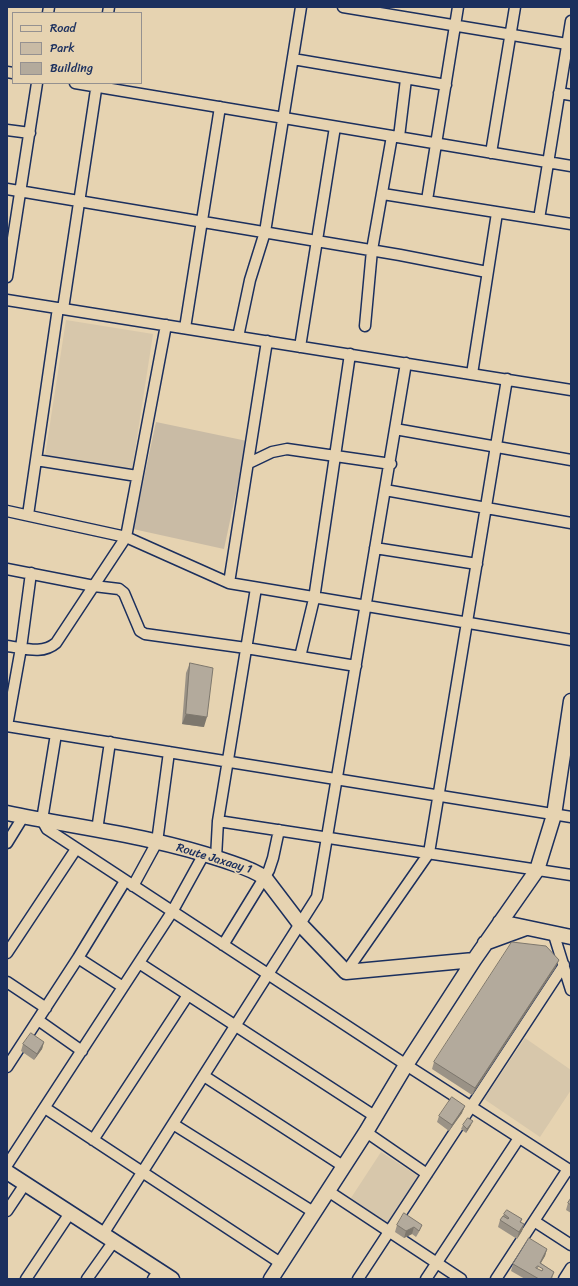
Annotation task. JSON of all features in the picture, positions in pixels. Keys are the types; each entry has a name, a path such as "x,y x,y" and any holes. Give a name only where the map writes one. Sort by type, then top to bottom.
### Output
{"street":[{"path":"238,337 250,280 265,232 302,7"},
{"path":"343,7 510,34 568,48"},
{"path":"427,200 458,7"},
{"path":"491,153 515,7"},
{"path":"539,219 559,93 568,48 571,21"},
{"path":"293,60 446,85"},
{"path":"365,326 372,250 406,79"},
{"path":"7,277 37,84"},
{"path":"86,84 571,166"},
{"path":"28,514 97,85"},
{"path":"559,93 571,95"},
{"path":"185,328 220,107"},
{"path":"300,346 335,127"},
{"path":"7,130 30,133"},
{"path":"7,189 372,250 487,272"},
{"path":"383,194 571,224"},
{"path":"472,374 497,213"},
{"path":"7,300 571,390"},
{"path":"7,646 42,651 56,644 126,537 166,325"},
{"path":"229,583 267,341"},
{"path":"300,657 314,599 350,354"},
{"path":"87,1279 142,1173 317,897 375,548 391,464 406,363"},
{"path":"346,972 429,853 507,379"},
{"path":"395,430 571,460"},
{"path":"249,463 279,450 391,464"},
{"path":"36,460 137,476"},
{"path":"385,490 571,523"},
{"path":"7,511 28,514 126,537 229,583 314,599 571,640"},
{"path":"375,548 477,564"},
{"path":"7,569 94,586 119,589 124,592 140,631 145,634 246,648 356,666"},
{"path":"31,573 21,648 7,726 571,817"},
{"path":"7,1165 210,856 218,821 256,588"},
{"path":"272,1279 315,1213 343,1166 376,1117 406,1065 485,943 537,870 554,815 566,761 571,701"},
{"path":"56,734 42,820 47,829 406,1065 570,1170 496,1279"},
{"path":"97,830 110,742"},
{"path":"7,1067 78,958 157,842 169,752"},
{"name":"Route Jaxaay 1","path":"7,813 157,842 210,856 257,872 265,878 300,924 346,972"},
{"path":"7,843 23,817"},
{"path":"218,821 571,875"},
{"path":"223,945 265,878 273,858 279,830"},
{"path":"7,953 76,849"},
{"path":"500,922 554,935 571,937"},
{"path":"485,943 526,928"},
{"path":"554,935 571,990"},
{"path":"78,958 123,987"},
{"path":"346,972 474,960"},
{"path":"139,963 376,1117"},
{"path":"358,1279 564,965"},
{"path":"7,982 46,1008"},
{"path":"93,1140 188,995"},
{"path":"38,1020 82,1051"},
{"path":"204,1076 343,1166"},
{"path":"45,1108 282,1264"},
{"path":"173,1124 315,1213"},
{"path":"366,1132 427,1174"},
{"path":"426,1279 519,1138"},
{"path":"7,1172 109,1238 156,1275 172,1279"},
{"path":"7,1211 25,1184"},
{"path":"328,1191 462,1279"},
{"path":"26,1279 70,1213"},
{"path":"534,1221 571,1245"},
{"path":"564,1279 571,1268"}],"shaded area":[{"path":"66,320 153,334 132,470 45,456"},
{"path":"525,1038 571,1070 571,1090 540,1137 484,1099"},
{"path":"381,1152 418,1176 386,1226 349,1201"}],"green space":[{"path":"156,422 247,441 224,549 133,529"}],"building":[{"path":"190,663 213,668 207,717 186,714"},
{"path":"512,942 546,946 559,960 475,1088 434,1062"},
{"path":"31,1033 44,1042 37,1054 23,1044"},
{"path":"452,1097 465,1106 452,1125 439,1116"},
{"path":"468,1118 473,1121 467,1129 463,1125"},
{"path":"571,1198 571,1205 568,1203"},
{"path":"507,1210 522,1219 520,1222 524,1224 519,1232 500,1220 503,1216 508,1219 509,1218 504,1214"},
{"path":"404,1213 422,1225 419,1231 414,1227 406,1231 397,1225"},
{"path":"529,1238 547,1249 540,1263 554,1272 551,1278 552,1279 539,1279 513,1264","holes":["538,1266 543,1269 542,1271 536,1268"]}]}
